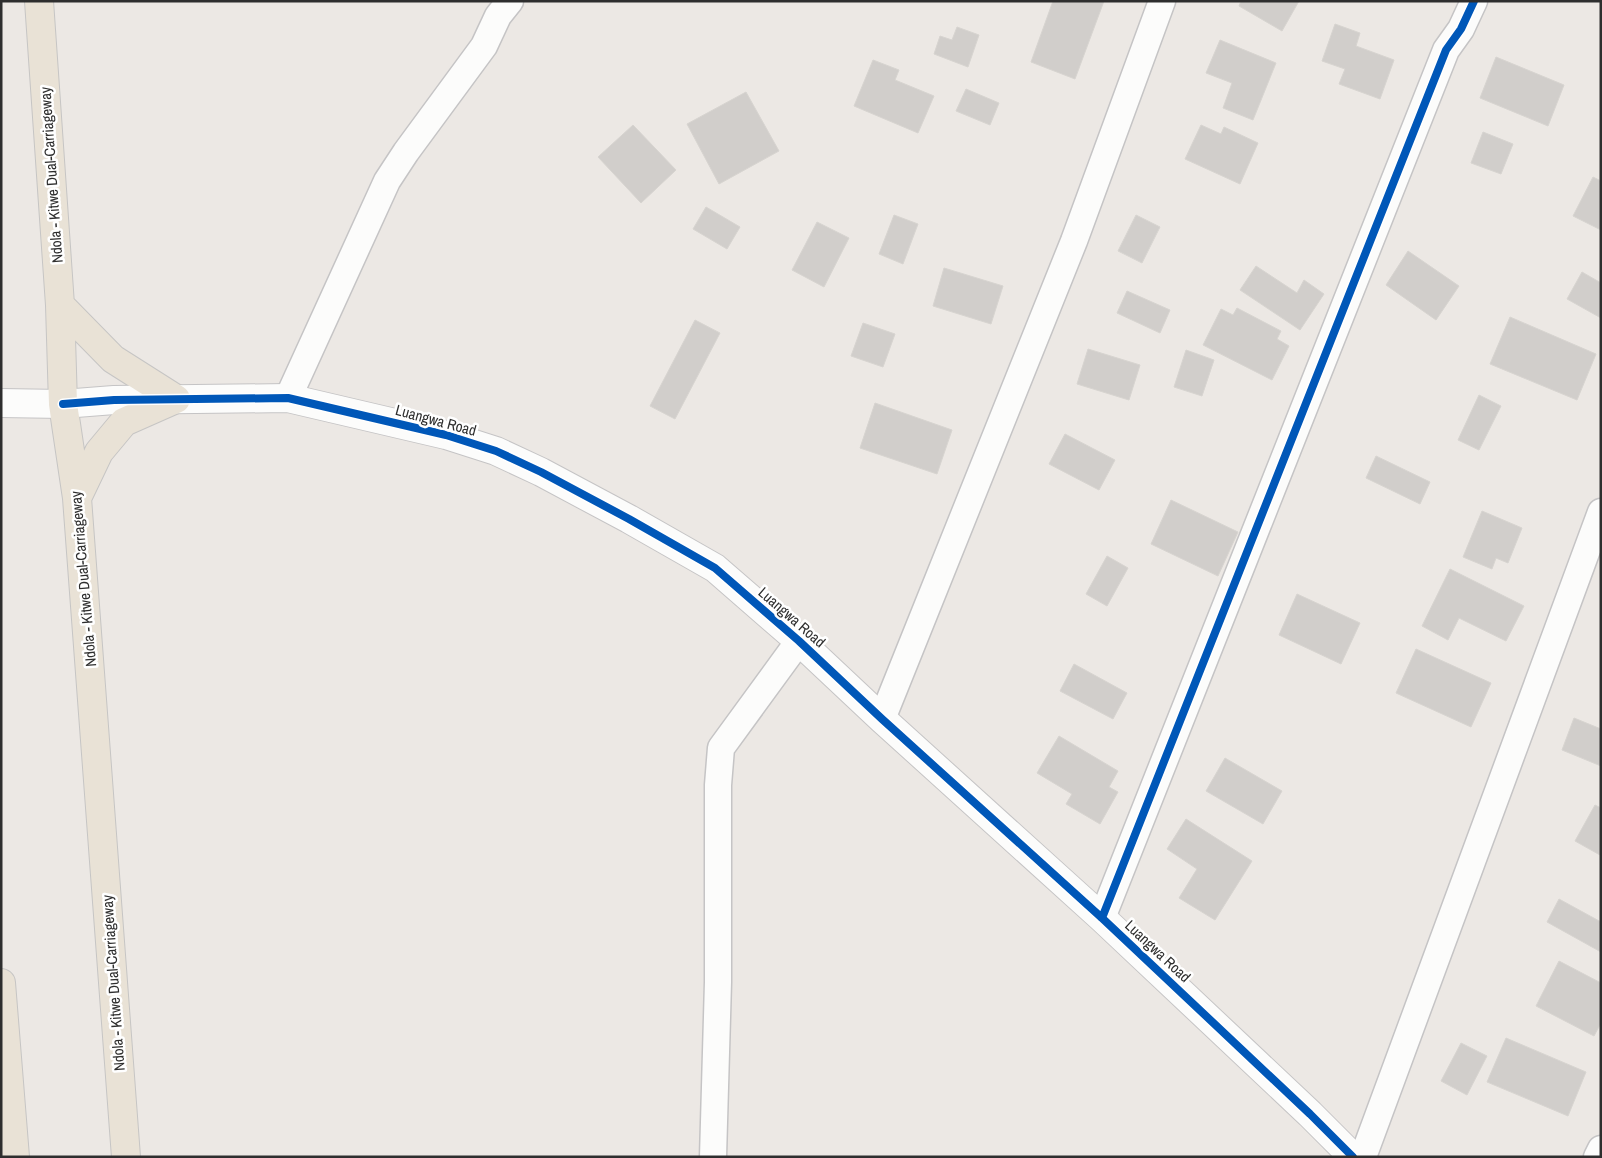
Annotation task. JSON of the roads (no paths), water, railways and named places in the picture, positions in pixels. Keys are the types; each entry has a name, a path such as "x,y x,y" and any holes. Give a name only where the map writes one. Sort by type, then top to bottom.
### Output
{"highway":[{"name":"Ndola - Kitwe Dual-Carriageway","path":"40,1 60,305 63,404 77,498 126,1157"},
{"path":"60,305 113,359 176,399"},
{"path":"77,498 99,452 124,422 176,399"},
{"path":"1,983 15,1157"}],"street":[{"path":"288,398 387,181 484,46 498,16 510,1"},
{"path":"882,719 1074,241 1162,1"},
{"path":"1102,918 1446,50 1461,29 1474,1"},
{"name":"Luangwa Road","path":"1,403 63,404 114,400 288,398 446,435 496,451 629,519 715,568 799,641 882,719 1102,918 1354,1157"},
{"path":"1363,1157 1601,512"},
{"path":"713,1157 718,982 718,786 721,748 799,641"},
{"path":"1597,1157 1601,1149"}]}
